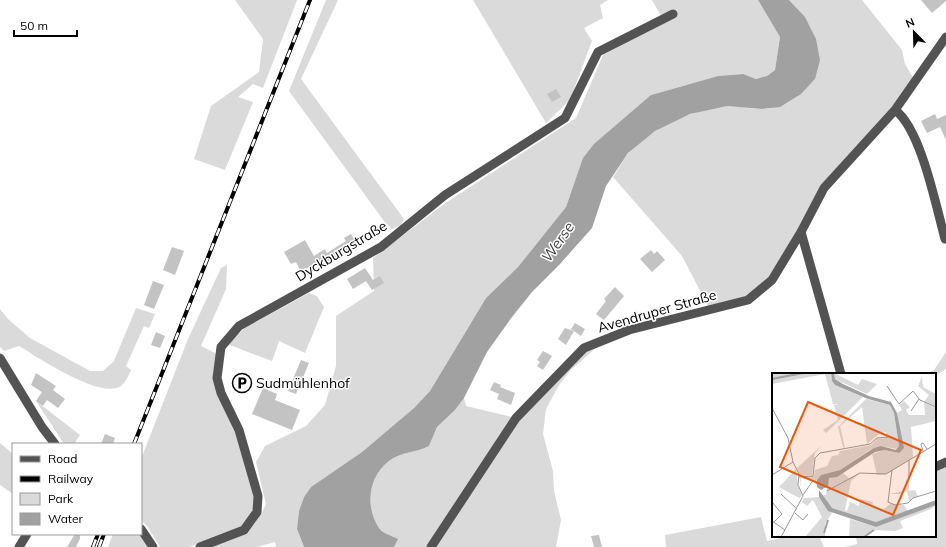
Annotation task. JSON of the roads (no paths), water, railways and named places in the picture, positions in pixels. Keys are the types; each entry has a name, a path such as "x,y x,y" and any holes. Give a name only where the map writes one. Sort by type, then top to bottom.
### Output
{"street":[{"name":"Dyckburgstraße","path":"200,547 244,530 257,512 258,496 239,430 221,393 217,378 221,347 239,326 381,247 445,195 565,118 598,52 673,14"},
{"name":"Avendruper Straße","path":"431,547 516,418 584,348 629,330 748,300 772,280 801,232 824,188 895,110 946,37"},
{"path":"895,110 903,116 927,173 945,239"},
{"path":"801,232 842,373"},
{"path":"0,358 42,427 54,443"},
{"path":"936,467 946,462"},
{"path":"142,530 154,547"},
{"path":"19,547 26,535"}],"water":[{"name":"Werse","path":"758,0 789,0 805,17 816,39 820,60 815,79 801,94 780,107 762,109 727,106 690,114 655,131 628,153 606,186 592,228 560,264 532,292 512,317 487,352 464,398 455,410 437,427 429,446 399,455 389,461 377,475 371,493 370,502 372,511 380,530 398,539 394,547 304,547 297,529 299,511 304,497 311,487 362,452 414,408 430,391 486,298 518,267 566,207 583,158 594,144 651,95 718,76 743,74 756,79 767,76 775,70 780,37"}],"railway":[{"path":"134,443 310,0"},
{"path":"93,547 98,535"},
{"path":"99,547 104,535"}],"place":[{"name":"Sudmühlenhof","path":"242,383"}]}
